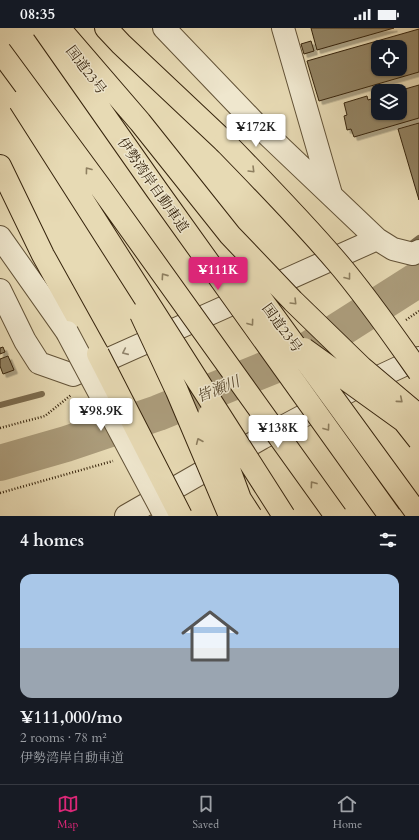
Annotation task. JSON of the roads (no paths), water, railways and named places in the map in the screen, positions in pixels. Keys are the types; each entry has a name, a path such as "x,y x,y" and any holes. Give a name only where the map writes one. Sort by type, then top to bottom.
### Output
{"highway":[{"name":"伊勢湾岸自動車道","path":"43,28 156,189 390,516"},
{"name":"国道23号","path":"55,28 245,277 419,516"},
{"path":"59,28 140,122 230,235 293,301 362,368 419,416"},
{"path":"106,28 126,50 225,142 277,195 338,263 388,327 419,372"},
{"path":"0,51 101,188 336,516"},
{"path":"0,70 284,516"},
{"path":"27,89 50,165 114,263 150,330 230,516"},
{"path":"0,166 43,255 98,354 181,516"},
{"path":"289,337 404,421 419,440"},
{"path":"193,373 240,499 251,516"}],"street":[{"path":"164,28 255,123 378,238 393,249 413,254 419,250"},
{"path":"283,28 332,195"},
{"path":"0,236 68,332 165,516"},
{"path":"0,290 25,341 39,363 73,376 378,238"},
{"path":"126,516 262,438 352,389 419,358"}],"waterway":[{"path":"411,244 419,238"},
{"name":"皆瀬川","path":"0,463 66,444 158,413 298,356 419,279"},
{"path":"0,405 42,394"}]}
